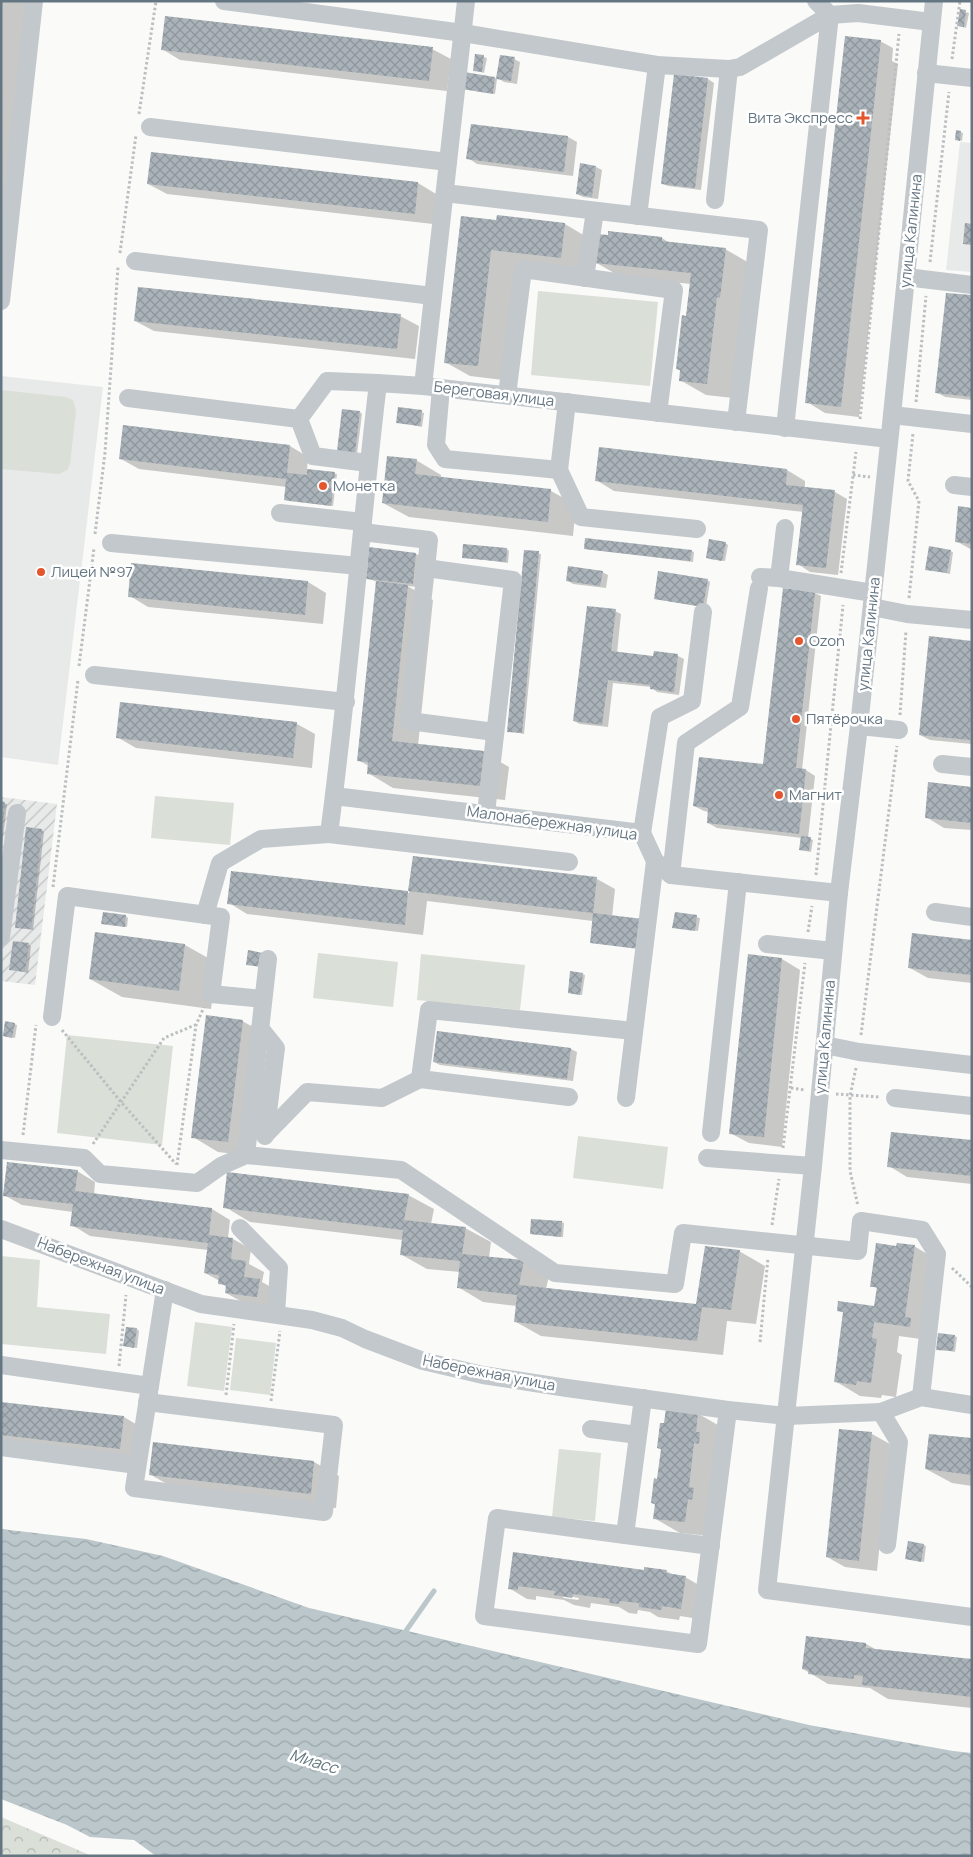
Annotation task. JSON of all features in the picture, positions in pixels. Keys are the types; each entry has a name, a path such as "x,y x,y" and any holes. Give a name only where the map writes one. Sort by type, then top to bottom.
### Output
{"street":[{"path":"1,300 34,1"},
{"path":"224,1 463,32 657,64 730,70 740,67 830,15 858,13 932,22"},
{"name":"Береговая улица","path":"466,1 433,296 432,387 889,439"},
{"path":"816,1 830,15"},
{"name":"улица Калинина","path":"934,1 859,726 838,893 813,1166 767,1590 972,1617"},
{"path":"785,428 830,15"},
{"path":"638,216 657,64"},
{"path":"715,200 730,70"},
{"path":"926,73 972,78"},
{"path":"142,124 448,162"},
{"path":"445,193 759,230 736,422"},
{"path":"585,278 595,211"},
{"path":"134,261 433,296"},
{"path":"507,396 523,269 674,290 658,413"},
{"path":"906,277 972,286"},
{"path":"299,419 327,381 432,387 436,445 445,459 559,470"},
{"path":"329,834 346,702 368,463 378,383"},
{"path":"128,398 299,419"},
{"path":"567,402 559,470 581,517 697,529"},
{"path":"892,415 972,424"},
{"path":"299,419 313,456 368,463"},
{"path":"954,485 972,487"},
{"path":"280,513 429,540 409,721 495,732"},
{"path":"779,578 785,528"},
{"path":"110,543 359,566"},
{"path":"426,568 513,580 486,814"},
{"path":"838,893 671,875 686,743 740,706 760,582 779,578 845,588 907,614 972,620"},
{"path":"642,832 660,717 692,701 703,612"},
{"path":"84,675 346,702"},
{"path":"859,726 899,730"},
{"path":"942,764 972,767"},
{"name":"Малонабережная улица","path":"334,796 642,832 655,861 671,875"},
{"path":"1,937 17,813"},
{"path":"205,915 220,863 261,839 329,834 569,862"},
{"path":"626,1098 655,861"},
{"path":"711,1133 738,882"},
{"path":"44,1021 67,896 221,917 212,994 263,1000"},
{"path":"935,912 972,917"},
{"path":"768,944 833,951"},
{"path":"255,1156 260,1028 268,959"},
{"path":"420,1079 429,1010 634,1031"},
{"path":"260,1028 276,1048 266,1134"},
{"path":"825,1044 859,1052 972,1065"},
{"path":"255,1156 266,1134 307,1092 382,1098 420,1079 569,1097"},
{"path":"895,1098 972,1106"},
{"path":"1,1150 84,1158 100,1174 176,1173 197,1183 221,1166 255,1156 401,1170 555,1273 675,1284 683,1233 858,1251 861,1221 922,1230 937,1254 921,1397 972,1405"},
{"path":"707,1158 813,1166"},
{"path":"240,1228 279,1268 279,1315"},
{"name":"Набережная улица","path":"1,1229 202,1304 312,1320 342,1328 365,1339 423,1361 483,1375 728,1410 786,1416 881,1412 921,1397"},
{"path":"1,1365 118,1381 149,1394 224,1412 334,1425 324,1512 134,1488 137,1465 149,1394 165,1290"},
{"path":"625,1535 643,1398"},
{"path":"711,1546 497,1518 484,1616 698,1644 711,1546 728,1410"},
{"path":"881,1412 899,1442 887,1544"},
{"path":"591,1429 638,1436"},
{"path":"1,1448 137,1465"}],"path":[{"path":"52,896 84,675 105,453 119,262 142,124 156,1"},
{"path":"760,1342 770,1241 791,1088 814,890 845,588 840,579 859,436 901,18"},
{"path":"176,1173 196,1025 212,994"},
{"path":"44,1021 121,1102 176,1173"},
{"path":"21,1152 44,1021"},
{"path":"84,1158 164,1038 196,1025"},
{"path":"791,1088 820,1093 895,1098"},
{"path":"118,1381 128,1277"},
{"path":"224,1412 236,1309"},
{"path":"269,1417 279,1315"}],"shaded area":[{"path":"960,142 972,143 972,272 946,270"},
{"name":"Лицей №97","path":"1,376 103,387 58,765 1,757"},
{"path":"1,797 57,804 35,985 1,981"}],"green space":[{"path":"538,291 658,302 650,386 531,375"},
{"path":"1,390 65,397 73,400 76,410 70,464 67,470 59,474 1,469"},
{"path":"155,796 234,803 230,845 151,838"},
{"path":"318,953 398,962 393,1007 313,998"},
{"path":"421,954 525,965 520,1010 417,1000"},
{"path":"67,1035 173,1046 162,1145 57,1133"},
{"path":"578,1136 668,1147 663,1189 573,1178"},
{"path":"1,1256 40,1260 37,1307 110,1314 106,1354 1,1344"},
{"path":"195,1322 232,1327 224,1391 187,1386"},
{"path":"236,1338 276,1343 270,1395 230,1390"},
{"path":"559,1449 601,1453 595,1521 552,1517"},
{"path":"1,1817 92,1856 1,1856"}],"water":[{"name":"Миасс","path":"1,1529 86,1539 163,1556 309,1608 809,1725 972,1753 972,1856 156,1856 134,1840 90,1837 67,1825 1,1799"}],"building":[{"path":"960,9 966,10 964,27 957,26"},
{"path":"165,16 433,47 429,81 161,50"},
{"path":"845,36 881,40 841,407 805,403"},
{"path":"475,54 484,55 482,72 473,71"},
{"path":"500,55 515,57 511,81 496,79"},
{"path":"464,72 495,77 493,94 462,89"},
{"path":"674,74 708,78 695,188 661,184"},
{"path":"471,124 568,136 564,172 466,159"},
{"path":"956,130 961,131 960,141 955,140"},
{"path":"151,152 418,182 415,214 147,184"},
{"path":"580,163 596,166 592,197 576,194"},
{"path":"497,215 565,223 561,258 491,250 478,366 444,363 461,216 496,220"},
{"path":"965,223 972,224 972,245 963,244"},
{"path":"608,231 662,237 662,241 726,248 720,298 717,297 707,384 679,381 680,370 676,369 682,315 686,316 691,273 594,263 597,234 608,235"},
{"path":"138,287 401,314 397,349 134,321"},
{"path":"946,293 972,295 972,397 935,393"},
{"path":"398,407 422,410 420,426 396,423"},
{"path":"342,409 360,411 355,453 337,451"},
{"path":"123,425 290,445 287,473 307,475 307,469 335,472 331,506 284,500 286,479 119,459"},
{"path":"599,447 787,469 786,485 835,490 826,568 796,565 803,505 595,481"},
{"path":"387,456 417,459 415,474 551,489 548,522 382,503"},
{"path":"958,506 972,508 972,544 955,542"},
{"path":"585,538 692,550 690,561 584,549"},
{"path":"709,539 726,542 722,561 706,558"},
{"path":"463,544 507,548 506,562 462,558"},
{"path":"929,546 951,550 947,573 925,570"},
{"path":"369,547 416,553 413,584 366,579"},
{"path":"524,550 539,551 522,733 507,732"},
{"path":"131,563 308,581 305,615 128,597"},
{"path":"568,566 603,571 600,586 566,581"},
{"path":"658,571 708,579 703,607 654,599"},
{"path":"376,581 408,585 392,741 484,751 480,786 367,774 368,762 357,761"},
{"path":"783,588 815,592 796,768 806,769 799,834 707,823 708,808 693,806 699,757 763,764"},
{"path":"587,606 616,609 611,651 653,656 654,651 678,654 674,692 650,689 650,685 608,680 602,725 573,721"},
{"path":"929,636 972,641 970,740 919,735"},
{"path":"120,702 297,722 293,758 116,738"},
{"path":"928,782 972,787 972,823 925,818"},
{"path":"1,801 5,802 3,821 1,821"},
{"path":"26,827 42,829 31,929 15,928"},
{"path":"801,836 811,837 809,851 799,850"},
{"path":"413,856 597,877 593,913 408,891"},
{"path":"231,871 408,891 405,925 227,904"},
{"path":"103,912 126,915 125,927 101,924"},
{"path":"675,912 697,915 695,931 672,928"},
{"path":"593,913 643,919 639,949 590,943"},
{"path":"95,932 185,944 179,991 89,979"},
{"path":"912,933 972,940 972,975 908,968"},
{"path":"13,941 29,943 25,972 9,970"},
{"path":"248,950 263,953 261,967 246,965"},
{"path":"748,954 782,958 764,1137 729,1134"},
{"path":"570,971 583,973 580,995 568,993"},
{"path":"206,1015 243,1020 228,1142 191,1138"},
{"path":"5,1021 15,1023 12,1038 3,1036"},
{"path":"437,1031 571,1048 567,1079 433,1062"},
{"path":"891,1132 972,1140 972,1176 887,1167"},
{"path":"7,1162 78,1170 75,1191 212,1208 209,1235 233,1238 231,1259 246,1261 244,1277 260,1279 257,1297 225,1293 226,1285 218,1284 219,1275 204,1273 208,1243 70,1226 73,1204 3,1196"},
{"path":"227,1172 409,1194 404,1220 466,1227 462,1254 524,1260 519,1285 696,1304 705,1246 740,1250 731,1310 702,1307 697,1341 514,1322 517,1295 457,1288 460,1261 400,1255 403,1230 223,1208"},
{"path":"531,1219 562,1221 561,1237 530,1234"},
{"path":"876,1243 896,1246 897,1243 915,1245 905,1317 911,1318 910,1327 874,1322 872,1338 877,1339 871,1383 857,1381 856,1385 834,1382 843,1312 837,1311 838,1301 874,1306 877,1287 870,1287"},
{"path":"126,1327 137,1328 134,1348 123,1346"},
{"path":"938,1333 955,1335 953,1351 936,1350"},
{"path":"1,1402 124,1416 120,1449 1,1435"},
{"path":"666,1408 698,1412 696,1432 700,1432 699,1444 694,1443 689,1487 694,1488 692,1500 688,1499 685,1522 653,1519 655,1504 651,1503 654,1478 657,1479 661,1449 657,1448 660,1423 664,1423"},
{"path":"839,1429 872,1432 859,1561 826,1557"},
{"path":"929,1434 972,1438 972,1475 925,1469"},
{"path":"153,1442 314,1461 311,1494 149,1475"},
{"path":"908,1541 924,1544 921,1562 905,1559"},
{"path":"513,1552 644,1570 644,1567 667,1570 666,1573 686,1576 681,1609 662,1606 661,1610 639,1607 639,1603 620,1601 619,1604 609,1603 610,1599 573,1594 572,1598 554,1595 555,1591 518,1586 518,1590 508,1589"},
{"path":"806,1636 866,1643 866,1648 972,1659 972,1697 862,1685 863,1676 854,1675 854,1679 808,1674 809,1670 802,1669"}],"waterway":[{"path":"403,1635 434,1591"}],"place":[{"name":"Вита Экспресс","path":"863,118"},
{"name":"Монетка","path":"323,486"},
{"name":"Лицей №97","path":"41,572"},
{"name":"Ozon","path":"799,641"},
{"name":"Пятёрочка","path":"796,719"},
{"name":"Магнит","path":"779,795"}]}
